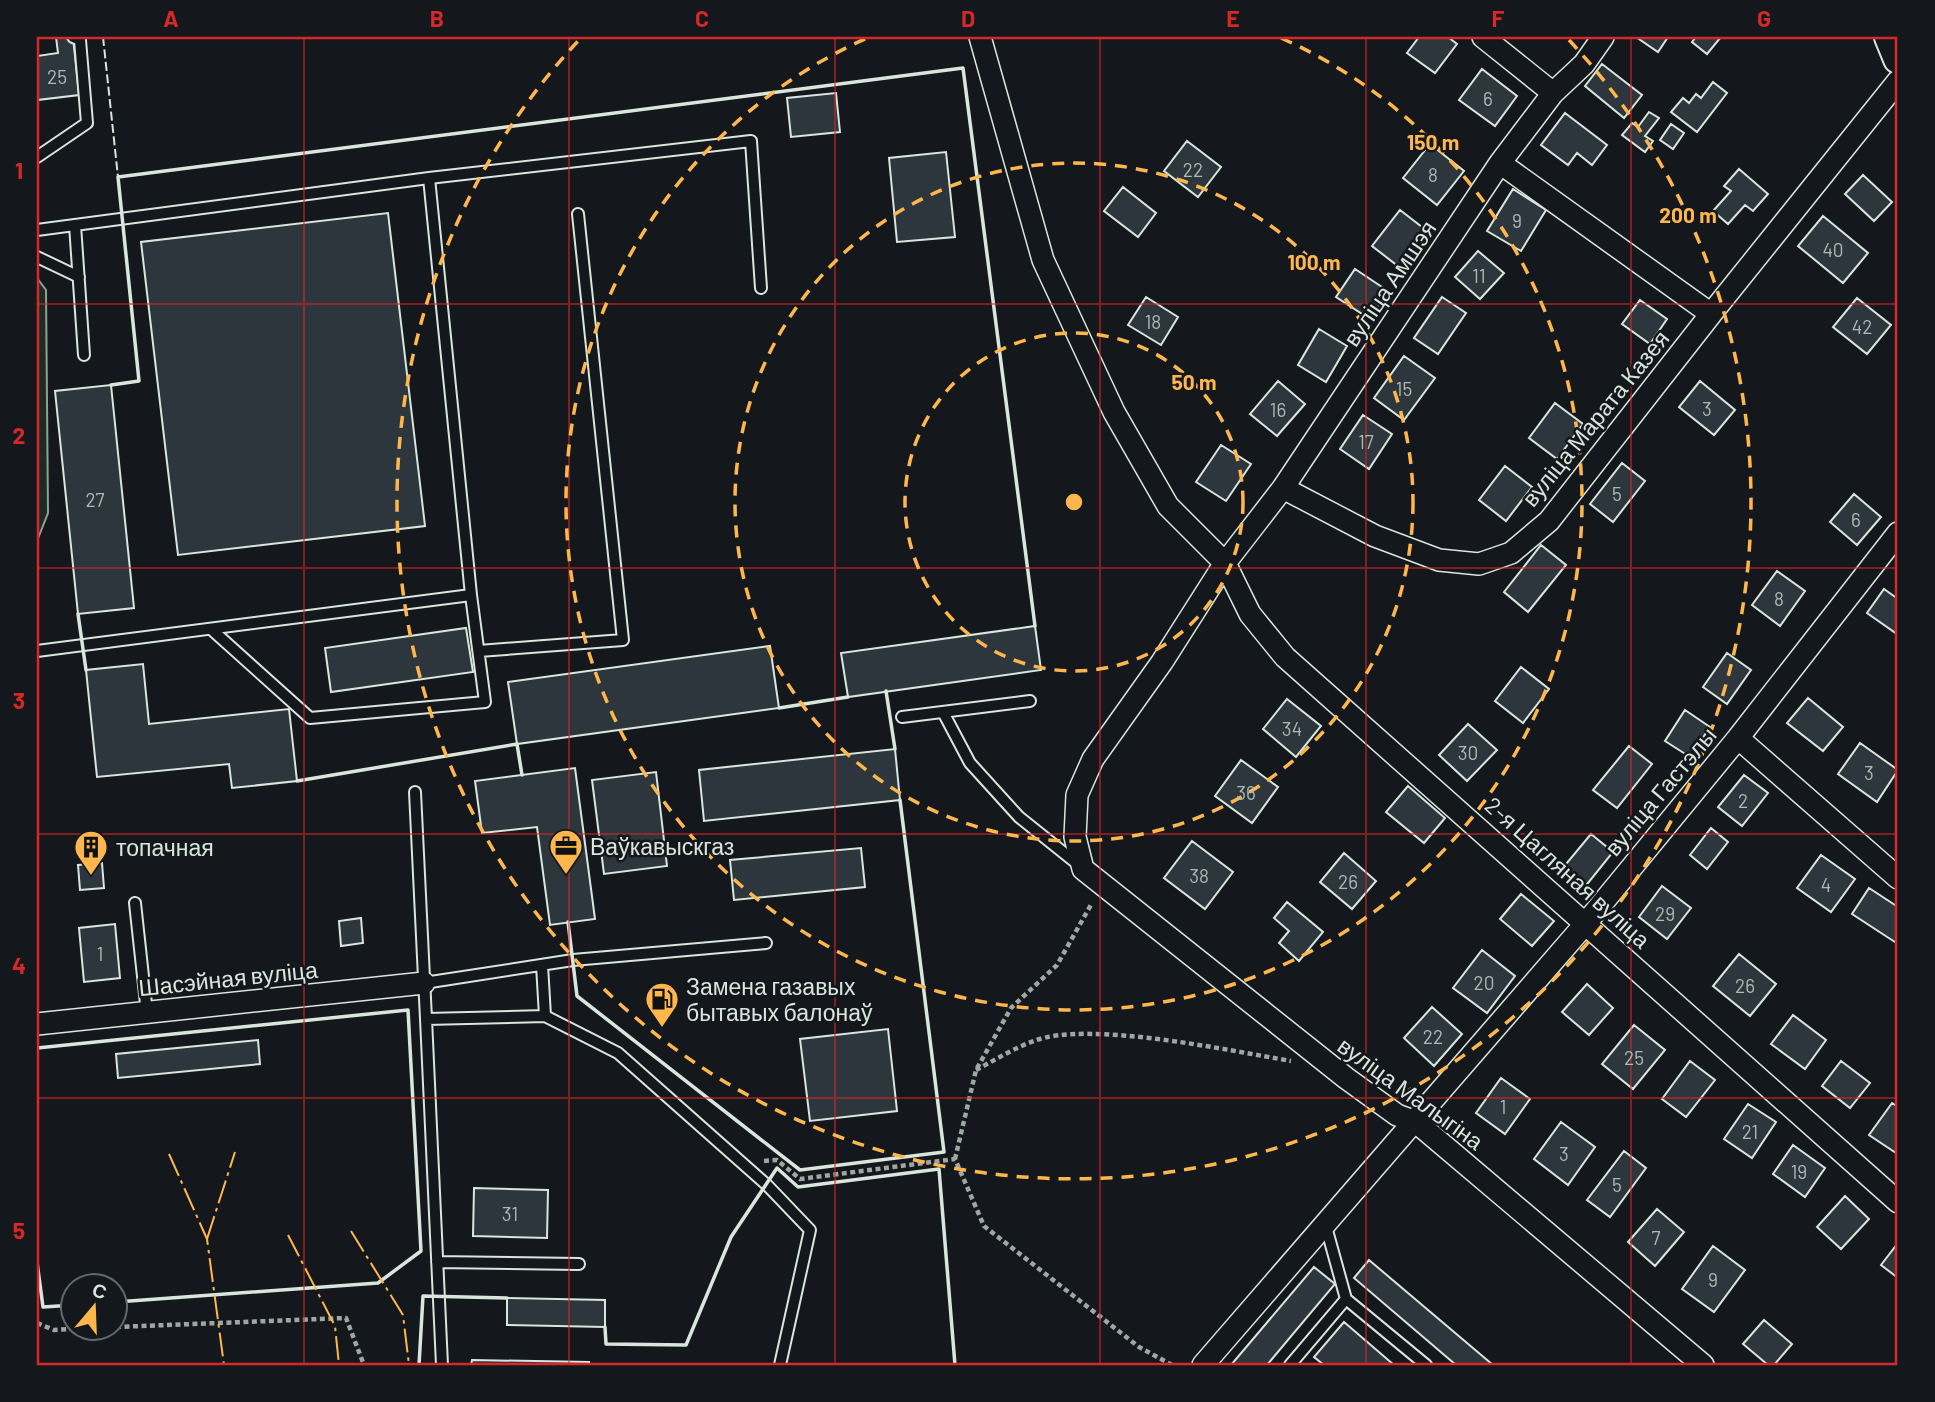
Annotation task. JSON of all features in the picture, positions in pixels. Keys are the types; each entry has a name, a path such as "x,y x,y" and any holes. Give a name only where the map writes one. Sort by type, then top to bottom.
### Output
{"street":[{"name":"2-я Цагляная вуліца","path":"980,37 1043,260 1108,399 1168,506 1225,563 1250,614 1285,657 1898,1202"},
{"path":"1483,37 1553,93"},
{"name":"вуліца Амшэя","path":"1083,869 1075,837 1077,795 1093,759 1162,662 1225,563 1283,488 1500,163 1553,93 1584,64 1603,37"},
{"path":"1889,37 1898,59"},
{"name":"вуліца Марата Казея","path":"1283,488 1375,536 1439,560 1479,564 1511,553 1549,521 1898,81"},
{"path":"1500,163 1711,314"},
{"name":"вуліца Гастэлы","path":"1203,1365 1586,923 1738,738 1891,559 1898,533"},
{"path":"1738,738 1898,878"},
{"name":"вуліца Малыгіна","path":"1083,869 1346,1078 1397,1115 1416,1122 1703,1365"},
{"name":"Шасэйная вуліца","path":"37,1024 424,983"}],"lane":[{"path":"37,157 87,124 79,40 73,37"},
{"path":"37,230 429,178 751,141 761,288"},
{"path":"211,629 310,718 485,702 471,596 429,178"},
{"path":"479,651 623,640 578,214"},
{"path":"75,225 85,355"},
{"path":"37,257 79,277"},
{"path":"37,651 471,596"},
{"path":"902,717 1030,701"},
{"path":"943,712 970,764 1019,817 1083,869"},
{"path":"415,792 442,1365"},
{"path":"135,903 147,1013"},
{"path":"424,983 542,965 766,943"},
{"path":"542,965 545,1016"},
{"path":"426,1019 545,1016 618,1053 747,1167 810,1230 780,1365"},
{"path":"1325,1223 1346,1299 1426,1365"},
{"path":"437,1262 579,1264"},
{"path":"1294,1364 1346,1299"}],"path":[{"path":"1100,883 1087,914 1057,965 1011,1008 976,1070 956,1159 984,1226 1139,1347 1171,1365"},
{"path":"976,1070 1035,1040 1069,1034 1113,1035 1296,1062"},
{"path":"747,1167 766,1160 776,1160 800,1179 956,1159"},
{"path":"130,1326 346,1318 364,1365"},
{"path":"37,1323 60,1330"}],"green space":[{"path":"37,278 46,290 48,513 37,541"}],"building":[{"path":"56,37 73,37 79,95 37,100 37,56 58,53"},
{"path":"1419,37 1448,37 1457,44 1435,73 1407,53"},
{"path":"1636,37 1668,37 1658,52"},
{"path":"1696,37 1721,37 1707,54 1692,42"},
{"path":"1602,64 1642,95 1624,118 1585,86"},
{"path":"1482,69 1517,96 1495,126 1459,100"},
{"path":"1713,82 1727,93 1697,132 1671,112 1683,98 1689,103 1696,94 1701,98"},
{"path":"836,93 840,132 791,137 787,98"},
{"path":"1649,112 1659,118 1645,136 1653,141 1645,152 1622,135 1632,123 1638,127"},
{"path":"1565,113 1607,145 1592,165 1577,153 1568,165 1541,145"},
{"path":"1671,124 1684,133 1673,149 1660,140"},
{"path":"1187,141 1221,167 1198,197 1164,171"},
{"path":"1430,144 1464,171 1437,205 1403,178"},
{"path":"946,152 955,237 897,242 889,158"},
{"path":"1739,169 1768,194 1753,211 1745,205 1728,224 1713,211 1731,191 1724,186"},
{"path":"1863,175 1892,202 1874,221 1845,194"},
{"path":"1123,187 1156,213 1138,237 1104,211"},
{"path":"1513,189 1546,210 1521,251 1487,231"},
{"path":"1400,210 1431,234 1403,270 1372,246"},
{"path":"388,213 425,526 178,555 141,242"},
{"path":"1823,216 1868,253 1843,283 1798,246"},
{"path":"1478,251 1504,273 1480,299 1455,277"},
{"path":"1355,269 1388,291 1370,319 1336,297"},
{"path":"1146,297 1178,317 1161,345 1128,325"},
{"path":"1442,297 1466,313 1438,354 1414,338"},
{"path":"1857,298 1891,325 1867,354 1833,327"},
{"path":"1640,300 1667,319 1650,344 1622,324"},
{"path":"1319,329 1347,346 1326,382 1298,365"},
{"path":"1404,356 1435,378 1404,420 1374,398"},
{"path":"1278,381 1305,404 1277,436 1250,414"},
{"path":"1700,381 1735,410 1714,435 1679,407"},
{"path":"111,385 134,608 78,614 55,391"},
{"path":"1555,403 1583,424 1557,459 1529,438"},
{"path":"1363,415 1392,434 1369,469 1340,449"},
{"path":"1221,445 1251,464 1226,501 1196,482"},
{"path":"1622,463 1645,481 1613,522 1590,504"},
{"path":"1505,466 1532,487 1506,521 1479,500"},
{"path":"1854,494 1881,517 1857,545 1830,522"},
{"path":"1541,545 1566,565 1528,612 1504,592"},
{"path":"1777,571 1805,591 1780,626 1752,605"},
{"path":"1884,589 1898,599 1897,634 1867,613"},
{"path":"1035,626 1041,670 848,697 841,653"},
{"path":"466,628 473,672 331,692 325,648"},
{"path":"770,646 779,708 517,744 508,682"},
{"path":"1727,653 1751,670 1727,704 1703,687"},
{"path":"143,664 149,724 289,709 297,781 232,788 229,764 97,777 86,670"},
{"path":"1521,667 1549,689 1523,723 1495,701"},
{"path":"1808,698 1843,727 1823,751 1787,723"},
{"path":"1287,699 1321,726 1296,757 1263,729"},
{"path":"1685,710 1710,727 1690,757 1665,741"},
{"path":"1468,724 1497,750 1467,781 1439,755"},
{"path":"1860,743 1898,770 1877,802 1838,774"},
{"path":"1629,746 1652,764 1617,808 1593,790"},
{"path":"895,749 900,800 704,821 699,770"},
{"path":"1241,760 1278,787 1252,823 1215,796"},
{"name":"Ваўкавыскгаз","path":"575,768 595,919 550,925 537,827 482,833 475,781"},
{"path":"656,772 667,866 604,874 592,780"},
{"path":"1744,775 1768,793 1742,826 1718,807"},
{"path":"1408,786 1445,818 1424,843 1386,812"},
{"path":"1711,828 1728,842 1707,869 1690,855"},
{"path":"1591,834 1613,852 1584,888 1561,870"},
{"path":"1192,841 1233,872 1205,909 1164,878"},
{"path":"861,848 865,887 734,900 730,860"},
{"path":"1344,853 1376,881 1352,909 1320,882"},
{"path":"1821,855 1855,879 1831,912 1797,888"},
{"name":"топачная","path":"102,863 104,888 80,890 78,865"},
{"path":"1662,886 1691,908 1667,939 1639,917"},
{"path":"1869,888 1898,907 1898,944 1852,914"},
{"path":"1521,894 1554,921 1532,946 1500,919"},
{"path":"1287,902 1323,932 1299,961 1279,943 1289,931 1274,918"},
{"path":"361,918 363,943 341,946 339,921"},
{"path":"115,924 120,978 84,982 79,928"},
{"path":"1482,950 1515,976 1487,1013 1453,988"},
{"path":"1739,954 1776,984 1750,1016 1713,986"},
{"path":"1587,984 1613,1008 1589,1035 1562,1012"},
{"path":"1432,1007 1462,1034 1434,1066 1404,1038"},
{"path":"1793,1015 1826,1040 1805,1069 1771,1044"},
{"path":"1634,1025 1665,1050 1633,1089 1602,1064"},
{"path":"888,1029 897,1111 810,1121 800,1039"},
{"path":"258,1040 260,1064 118,1078 116,1054"},
{"path":"1690,1061 1715,1080 1686,1117 1662,1099"},
{"path":"1841,1061 1870,1083 1850,1108 1822,1086"},
{"path":"1501,1078 1530,1099 1505,1134 1476,1113"},
{"path":"1892,1103 1898,1107 1896,1153 1869,1135"},
{"path":"1748,1104 1776,1122 1752,1158 1724,1139"},
{"path":"1561,1122 1595,1147 1568,1185 1534,1159"},
{"path":"1793,1145 1825,1168 1805,1197 1773,1174"},
{"path":"1624,1151 1646,1168 1610,1217 1587,1200"},
{"path":"474,1188 548,1190 547,1238 473,1236"},
{"path":"1845,1196 1869,1219 1841,1249 1817,1227"},
{"path":"1657,1209 1684,1232 1655,1266 1628,1242"},
{"path":"1898,1243 1898,1278 1881,1265"},
{"path":"1713,1246 1745,1270 1714,1312 1682,1289"},
{"path":"1369,1260 1493,1365 1456,1365 1354,1278"},
{"path":"1314,1267 1335,1284 1267,1365 1231,1365"},
{"path":"507,1298 605,1300 605,1327 507,1325"},
{"path":"1764,1320 1792,1344 1774,1365 1768,1365 1743,1344"},
{"path":"1344,1322 1394,1365 1324,1365 1314,1357"},
{"path":"472,1360 589,1362 589,1365 471,1365"}],"fence":[{"path":"103,37 118,177"}],"wall":[{"path":"111,385 139,381 118,177 963,68 1035,626"},
{"path":"78,614 86,670"},
{"path":"886,691 895,749"},
{"path":"779,708 848,697"},
{"path":"297,781 517,744 522,775"},
{"path":"568,922 577,996 800,1170 944,1152 900,800"},
{"path":"37,1048 408,1010 421,1251 378,1283 130,1301"},
{"path":"605,1327 606,1344 686,1345 731,1237 777,1168 798,1187 939,1169 955,1365"},
{"path":"37,1262 43,1307 60,1306"},
{"path":"419,1365 423,1296 507,1298"}],"power":[{"path":"207,1239 235,1152"},
{"path":"169,1154 207,1239 224,1365"},
{"path":"351,1231 403,1315 409,1365"},
{"path":"288,1235 335,1326 339,1365"}],"place":[{"name":"Ваўкавыскгаз","path":"566,876"},
{"name":"топачная","path":"91,877"},
{"name":"Замена газавых бытавых балонаў","path":"662,1029"}]}
